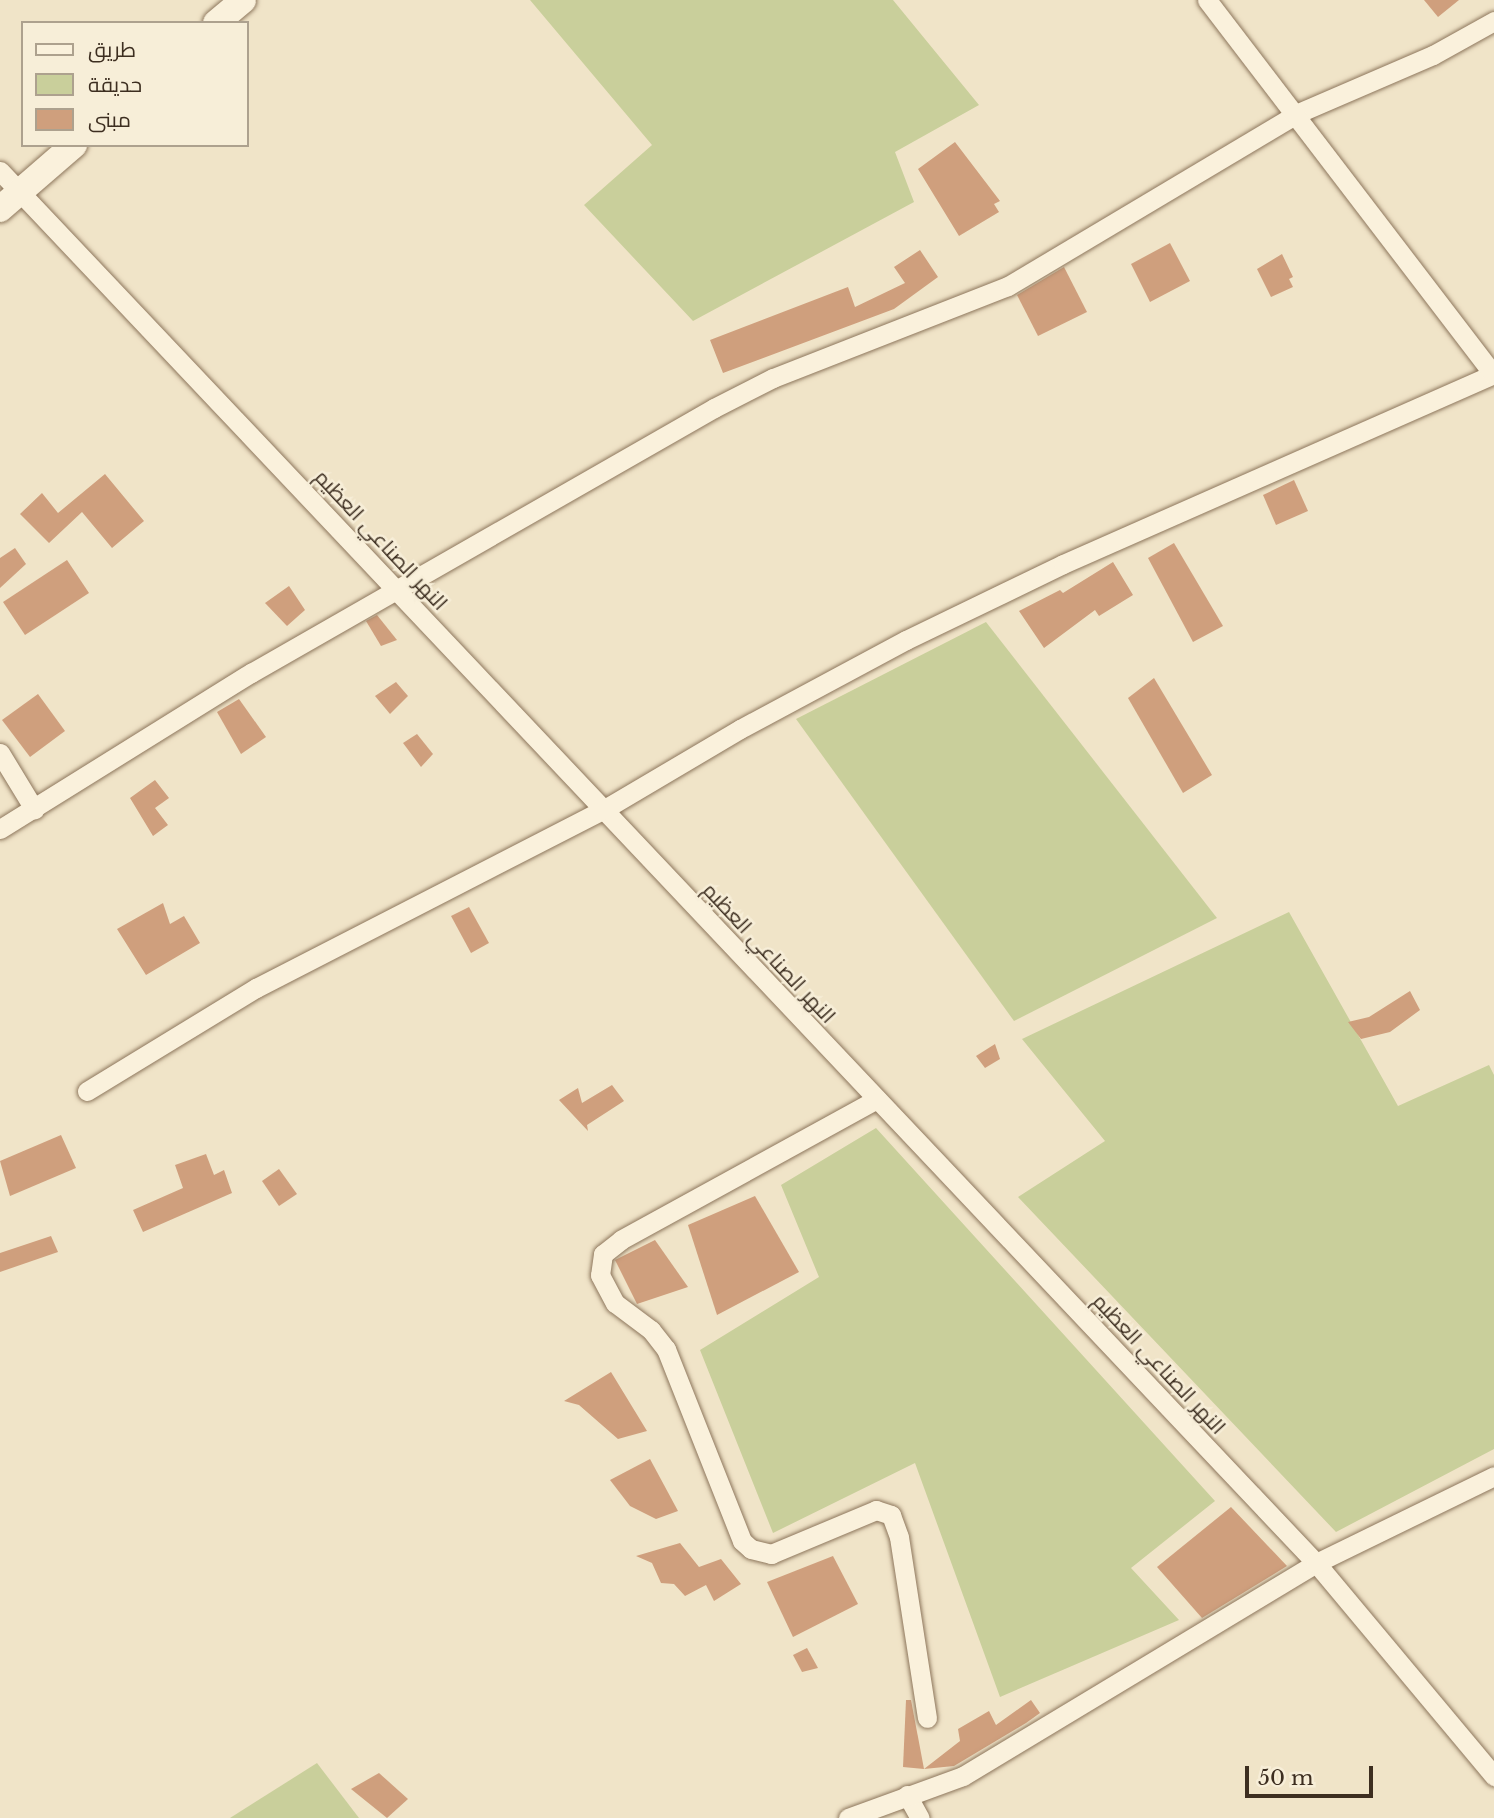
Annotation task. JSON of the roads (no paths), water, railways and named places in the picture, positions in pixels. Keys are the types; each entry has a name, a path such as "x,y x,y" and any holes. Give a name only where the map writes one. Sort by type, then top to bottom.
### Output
{"street":[{"path":"218,21 243,0"},
{"path":"87,1091 256,988 603,810 740,729 918,634 1134,531 1493,374 1207,0"},
{"path":"0,829 396,588 773,378 1008,286 1296,114 1433,55 1494,22"},
{"path":"0,209 72,147"},
{"name":"النهر الصناعي العظيم","path":"0,171 1316,1563 1494,1776"},
{"path":"0,753 34,808"},
{"path":"877,1100 621,1240 603,1254 600,1275 615,1303 651,1330 666,1349 743,1542 751,1549 771,1553 876,1510 891,1515 899,1536 928,1718"},
{"path":"848,1818 964,1776 1316,1563 1494,1476"},
{"path":"906,1795 920,1818"}]}
